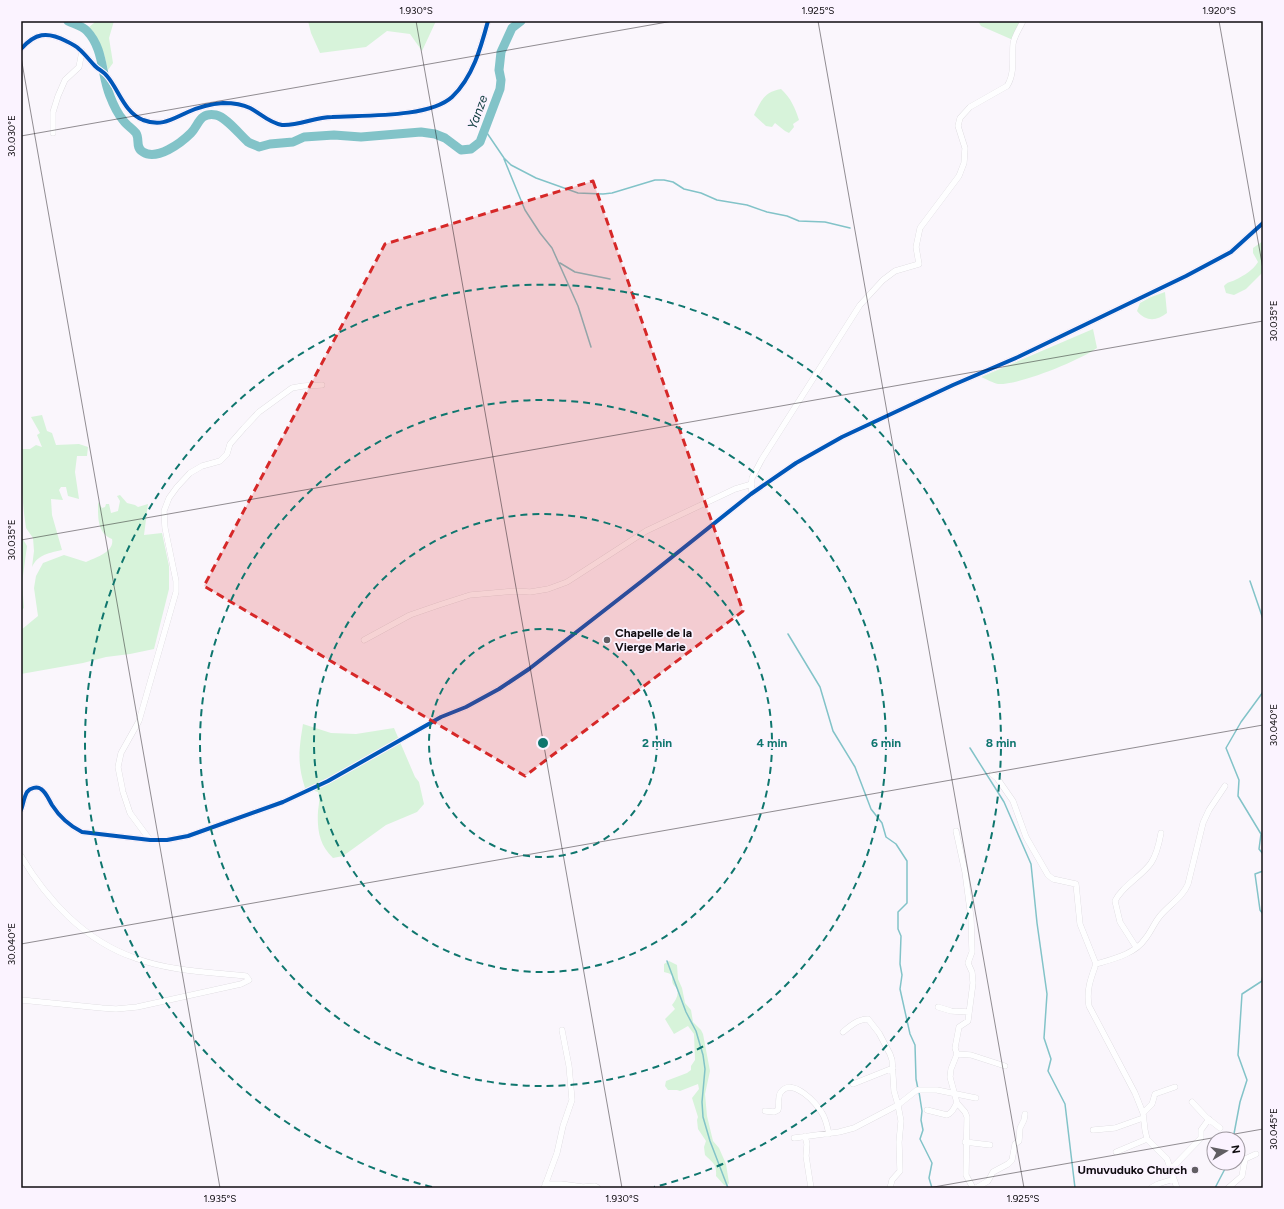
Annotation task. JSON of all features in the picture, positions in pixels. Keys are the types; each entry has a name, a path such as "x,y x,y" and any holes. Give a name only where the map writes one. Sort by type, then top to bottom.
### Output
{"street":[{"path":"21,49 31,40 45,34 52,35 78,47 96,67 107,76 123,102 131,110 142,119 156,123 167,122 204,106 223,103 236,104 250,108 273,123 290,125 331,116 392,115 440,104 452,97 466,80 480,51 488,21"},
{"path":"751,494 752,478 762,459 860,305 883,280 895,271 919,264 916,247 920,228 959,176 964,162 965,148 958,126 960,118 970,107 1006,86 1010,81 1012,76 1013,42 1023,21"},
{"path":"53,133 53,112 58,96 65,80 79,67 82,51"},
{"path":"21,810 30,789 39,788 43,790 54,807 73,828 82,832 150,840 167,840 188,836 283,802 328,781 435,720 466,707 500,689 529,670 751,494 796,463 842,437 952,385 1018,357 1186,276 1231,252 1263,223"},
{"path":"150,840 130,813 123,792 118,767 121,753 139,721 176,592 176,581 165,528 164,511 173,492 188,475 202,466 216,464 224,458 230,444 259,412 292,388 322,385"},
{"path":"364,640 410,615 470,595 516,591 530,592 548,589 567,582 646,531 735,489 752,484"},
{"path":"992,774 1007,790 1021,819 1026,837 1048,875 1053,879 1076,884 1080,924 1096,964 1089,985 1088,999 1090,1006 1136,1093 1143,1115 1144,1130 1147,1139 1167,1159 1177,1188"},
{"path":"1096,964 1120,956 1136,948 1144,941 1160,916 1187,887 1203,823 1225,786"},
{"path":"956,831 967,880 971,918 972,952 968,963 972,972 973,982 968,1021 959,1027 955,1048 957,1054 951,1069 950,1077 957,1103 965,1112 967,1117 966,1175 974,1188 988,1181 994,1172 1012,1160 1015,1144 1020,1138 1020,1128 1025,1114"},
{"path":"1136,948 1120,922 1115,901 1117,897 1151,864 1158,849 1161,833"},
{"path":"21,856 55,904 92,936 117,951 136,959 170,967 246,976 249,980 241,984 214,990 136,1007 116,1009 21,1000"},
{"path":"938,1007 951,1011 969,1012"},
{"path":"843,1032 858,1021 868,1019 877,1029 890,1054 893,1068 894,1091 901,1121 899,1142 901,1164 900,1171 892,1180 890,1188"},
{"path":"562,1030 569,1066 572,1100 563,1126 557,1152 545,1186 561,1184 583,1187 595,1186 598,1188"},
{"path":"957,1054 971,1055 1005,1066"},
{"path":"853,1084 893,1068"},
{"path":"1093,1130 1115,1128 1143,1115 1152,1104 1155,1094 1175,1087"},
{"path":"765,1112 774,1112 778,1110 780,1106 779,1094 781,1091 785,1088 795,1088 818,1107 827,1124 829,1134"},
{"path":"794,1138 829,1134 854,1128 898,1105 917,1090 933,1089 976,1098"},
{"path":"1192,1102 1220,1128"},
{"path":"927,1110 947,1115 953,1110 957,1103"},
{"path":"1171,1169 1201,1138 1201,1130 1209,1119"},
{"path":"805,1136 806,1156 811,1188"},
{"path":"1116,1152 1147,1139"},
{"path":"966,1142 990,1145"},
{"path":"1228,1188 1242,1176 1245,1160 1256,1154"},
{"path":"1151,1188 1174,1179"}],"highlighted area":[{"path":"593,181 743,611 525,776 204,586 385,244"}],"green space":[{"path":"95,21 114,21 109,38 113,63 108,70 104,54 89,27"},
{"path":"308,21 436,21 422,51 410,34 387,31 366,47 320,53 311,33"},
{"path":"978,21 1021,21 1013,40 981,26"},
{"path":"781,89 792,103 799,120 793,124 794,127 789,133 775,123 772,127 766,126 754,115 761,101 767,95 775,90"},
{"path":"1263,241 1263,272 1246,289 1234,295 1226,293 1225,285 1248,272 1258,262 1253,253 1253,248"},
{"path":"1165,292 1167,313 1155,319 1148,319 1140,315 1137,311 1140,303"},
{"path":"1093,329 1097,348 1077,359 1049,371 1020,381 998,384 981,377"},
{"path":"42,415 47,431 52,433 56,445 79,444 88,447 87,456 77,456 75,472 79,499 68,496 66,487 61,487 59,490 63,500 51,499 52,515 62,550 49,553 41,557 32,567 34,551 33,538 26,528 21,482 21,449 30,449 36,445 42,447 37,435 40,433 31,417"},
{"path":"120,495 127,503 138,507 148,504 144,535 162,533 169,566 169,589 154,649 21,674 21,630 38,616 34,588 36,576 43,563 64,555 86,562 104,554 110,548 112,539 103,533 99,524 98,502 102,508 105,507 106,504 109,504 111,513 118,511 120,501 117,496"},
{"path":"21,536 27,546 22,583 24,608 21,611"},
{"path":"303,724 331,733 356,734 394,728 415,777 419,782 424,804 417,812 386,825 343,856 333,858 325,848 320,836 318,824 318,792 305,788 302,779 300,741"},
{"path":"669,961 677,965 678,979 682,988 685,1003 691,1010 693,1022 703,1034 710,1071 705,1094 707,1116 713,1141 719,1148 726,1164 729,1183 727,1186 724,1185 716,1176 715,1166 705,1155 704,1147 706,1141 698,1129 698,1117 692,1098 699,1089 698,1084 680,1091 668,1090 665,1086 666,1081 691,1070 691,1066 695,1060 694,1034 688,1026 674,1034 665,1019 675,1009 672,1005 678,993 673,984 672,976 664,972 664,964"}],"waterway":[{"name":"Yanze","path":"68,21 83,28 92,38 99,54 111,99 124,122 136,133 139,148 143,152 149,154 162,153 175,146 191,133 200,120 206,115 220,116 248,142 259,147 270,144 293,142 304,137 334,135 361,137 421,132 435,134 445,138 461,150 471,149 480,142 500,89 501,80 499,70 501,52 512,28 521,21"},
{"path":"484,133 487,133 504,158 511,165 536,178 578,193 612,193 655,180 664,180 673,182 684,189 701,193 717,200 747,205 767,212 787,216 799,221 825,222 850,228"},
{"path":"504,159 525,210 552,248 578,306 591,347"},
{"path":"560,263 575,272 610,279"},
{"path":"1250,581 1263,619"},
{"path":"788,634 820,687 833,731 855,767 871,809 882,823 886,837 896,844 907,861 907,903 898,912 898,929 901,936 900,964 902,975 900,989 910,1034 915,1045 916,1079 918,1089"},
{"path":"1263,692 1241,722 1226,748 1239,780 1238,796 1261,834 1259,849 1263,854"},
{"path":"970,748 1004,802 1031,864 1037,923 1047,994 1044,1038 1051,1059 1048,1071 1065,1104 1075,1188"},
{"path":"1263,871 1255,874 1260,910 1263,914"},
{"path":"667,961 686,1012 696,1031 703,1055 705,1069 702,1102 703,1117 710,1141 728,1188"},
{"path":"1235,1131 1240,1102 1247,1080 1238,1055 1242,994 1262,981 1263,975"},
{"path":"919,1092 923,1130 920,1139 932,1163 929,1178 932,1188"},
{"path":"1215,1188 1224,1171"}],"cycle path":[{"path":"21,49 31,40 42,35 53,36 76,46 106,75 131,112 143,120 150,122 156,123 167,121 201,107 226,103 247,107 277,124 288,125 326,117 412,112 428,109 442,104 452,97 466,80 471,71 488,21"},
{"path":"21,810 27,792 38,788 44,792 61,817 82,832 150,840 167,840 188,836 283,802 328,781 441,717 466,707 499,689 529,669 751,494 796,463 842,437 953,385 1018,357 1186,276 1231,252 1263,223"}],"place":[{"name":"Chapelle de la Vierge Marie","path":"607,640"},
{"name":"Umuvuduko Church","path":"1195,1170"}]}
